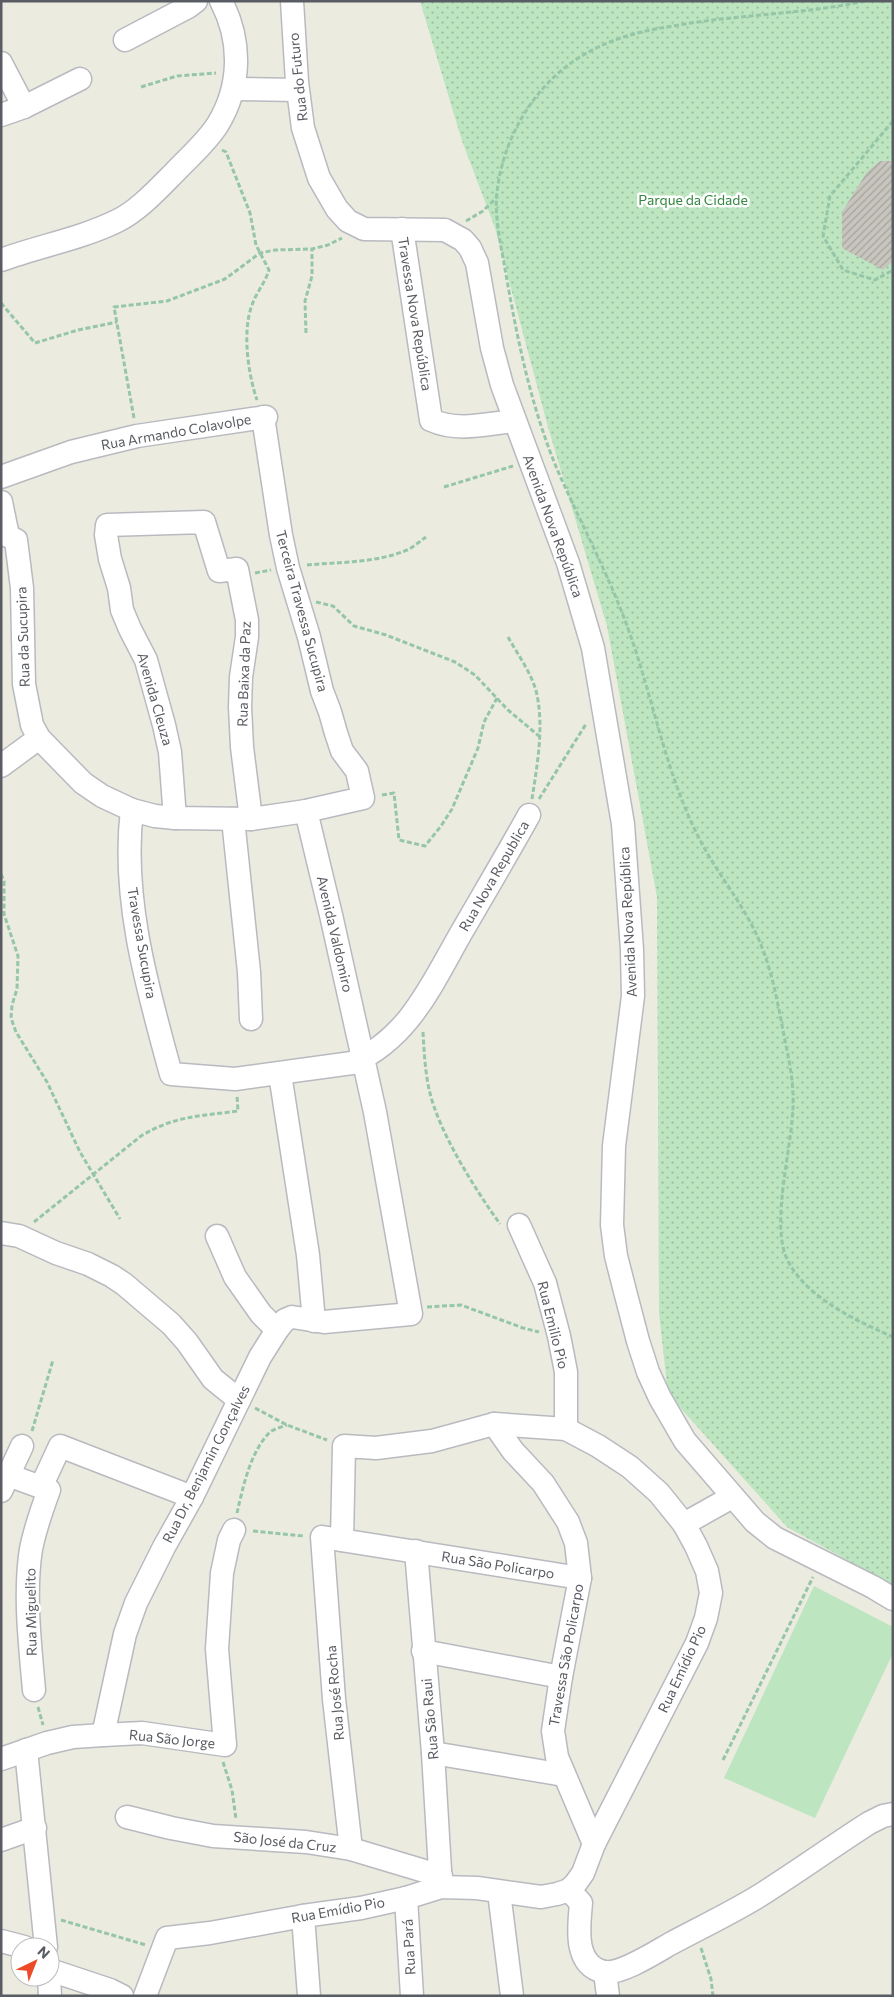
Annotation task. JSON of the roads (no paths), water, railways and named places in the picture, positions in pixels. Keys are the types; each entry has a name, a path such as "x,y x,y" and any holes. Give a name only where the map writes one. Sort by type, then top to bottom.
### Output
{"street":[{"path":"125,40 196,1"},
{"path":"1,260 119,220 167,180 205,140 217,125 235,80 236,47 233,30 221,1"},
{"name":"Rua do Futuro","path":"292,1 298,90 303,128 319,178 328,196 337,209 356,226"},
{"path":"1,63 24,107"},
{"path":"1,115 24,107 80,79"},
{"path":"235,80 298,90"},
{"name":"Travessa Nova República","path":"356,226 364,229 402,229 430,420 443,426 456,428 514,421"},
{"name":"Avenida Nova República","path":"402,229 445,230 463,240 470,248 477,264 495,362 514,421 568,563 593,648 623,824 632,950 633,996 614,1146 612,1225 616,1256 648,1372 660,1398 685,1441 755,1522 775,1538 873,1587 893,1600"},
{"name":"Rua Armando Colavolpe","path":"1,477 71,452 137,436 264,417"},
{"name":"Terceira Travessa Sucupira","path":"264,417 281,536 288,568 309,637 322,691 342,751 357,771 363,798"},
{"name":"Rua da Sucupira","path":"1,502 8,536 16,540 22,588 24,684 32,725 39,738 83,783 102,796 132,810 155,816 175,818 242,819 306,811 363,798"},
{"name":"Avenida Cleuza","path":"175,818 170,752 164,725 146,660 122,610 119,588 110,559 106,535 107,525 204,522 218,571 236,569 238,576"},
{"name":"Rua Baixa da Paz","path":"238,576 247,620 240,707 242,819 251,1019"},
{"path":"1,766 39,738"},
{"name":"Travessa Sucupira","path":"132,810 129,838 135,916 147,980 171,1074"},
{"name":"Avenida Valdomiro","path":"306,811 364,1058 385,1161 410,1312"},
{"name":"Rua Nova Republica","path":"171,1074 235,1079 343,1065 364,1058 384,1043 420,1006 529,815"},
{"path":"280,1074 308,1255 314,1321"},
{"name":"Rua Emilio Pio","path":"512,1227 545,1283 566,1372 566,1429"},
{"path":"10,1235 88,1264 124,1284 171,1324 187,1342 213,1379 239,1400"},
{"path":"217,1236 234,1277 261,1314 277,1330"},
{"name":"Rua Dr, Benjamin Gonçalves","path":"103,1735 125,1634 136,1603 192,1497 260,1357 277,1330 285,1320 292,1317 324,1322 410,1312"},
{"path":"494,1424 566,1429"},
{"name":"Rua José Rocha","path":"351,1849 334,1699 332,1539 344,1446 376,1448 432,1441 494,1424"},
{"name":"Travessa São Policarpo","path":"494,1424 509,1446 543,1484 568,1522 576,1543 580,1578 560,1677 553,1731 557,1757 594,1844"},
{"name":"Rua Emídio Pio","path":"144,1996 167,1938 210,1933 303,1916 361,1908 406,1898 441,1881 458,1886 541,1897 569,1890 583,1873 594,1844 697,1643 706,1618 711,1593 707,1571 696,1546 684,1524 658,1493 630,1467 598,1446 566,1429"},
{"path":"22,1446 5,1483 41,1487 60,1446 192,1497"},
{"name":"Rua Miguelito","path":"34,1690 30,1632 29,1568 36,1528 49,1490 41,1487"},
{"path":"684,1524 732,1497"},
{"name":"Rua São Jorge","path":"1,1759 47,1743 73,1737 142,1733 220,1744 217,1649 222,1573 229,1540 234,1530"},
{"name":"Rua São Policarpo","path":"332,1539 580,1578"},
{"name":"Rua São Raui","path":"416,1551 423,1652 433,1752 441,1881"},
{"path":"423,1652 560,1677"},
{"path":"26,1750 45,1937"},
{"path":"433,1752 564,1775"},
{"path":"569,1890 581,1903 579,1937 581,1949 586,1960 594,1968 605,1972 615,1972 753,1900 869,1823 883,1816 893,1814"},
{"name":"São José da Cruz","path":"127,1817 213,1836 306,1842 351,1849 441,1881"},
{"path":"1,1840 35,1828"},
{"path":"499,1892 512,1996"},
{"name":"Rua Pará","path":"406,1898 412,1996"},
{"path":"303,1916 309,1996"},
{"path":"605,1972 608,1996"},
{"path":"60,1974 122,1996"}],"park label":[{"name":"Parque da Cidade","path":"693,200"}]}
